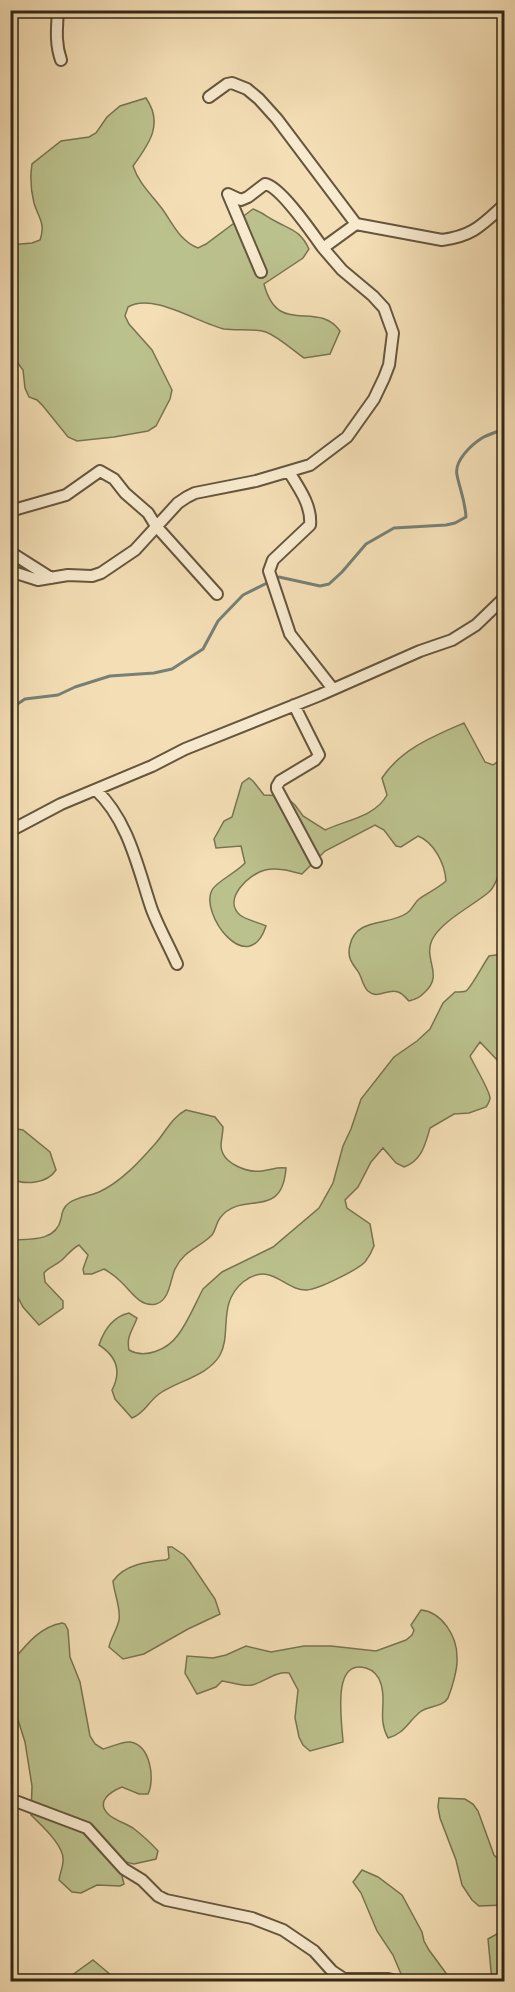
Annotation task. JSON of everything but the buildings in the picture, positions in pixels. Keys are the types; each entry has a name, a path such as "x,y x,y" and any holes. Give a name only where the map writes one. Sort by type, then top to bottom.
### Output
{"street":[{"path":"58,10 56,33 61,60"},
{"path":"209,96 227,84 232,83 247,88 277,119 356,224 442,240 472,232 504,205"},
{"path":"10,571 38,580 68,575 92,576 101,573 135,550 178,503 195,493 227,488 310,465 347,437 374,399 389,365 393,333 384,308 342,270 289,204 271,185 265,184 241,200 228,195 261,272"},
{"path":"323,248 356,224"},
{"path":"10,511 66,495 100,471 114,479 125,493 148,513 156,526 217,594"},
{"path":"289,472 308,506 311,515 310,525 273,560 269,571 290,634 333,689"},
{"path":"10,552 51,578"},
{"path":"10,831 61,804 152,766 185,748 452,639 476,625 504,598"},
{"path":"294,705 318,755 315,760 280,781 277,789 315,862"},
{"path":"96,790 111,809 128,839 153,912 177,964"},
{"path":"10,1799 87,1828 124,1869 142,1880 158,1896 166,1900 252,1918 283,1930 314,1951 332,1971 344,1979 388,1979 400,1982"}],"green space":[{"path":"146,98 154,116 154,125 149,142 133,166 142,184 178,232 186,241 198,248 253,209 295,231 309,249 303,258 264,284 270,300 279,310 288,314 320,318 331,322 340,331 330,354 304,358 266,332 224,329 176,310 150,303 138,303 128,307 125,316 129,324 152,350 172,390 170,399 156,426 148,431 77,441 68,437 37,400 29,397 25,388 23,370 11,354 10,245 32,243 40,240 42,234 42,225 32,194 32,164 61,141 89,137 96,133 107,117 120,106"},
{"path":"464,723 485,762 493,765 504,760 504,864 489,892 436,933 430,947 433,979 423,994 409,1001 401,993 394,991 375,994 368,991 349,956 353,936 359,930 400,917 411,910 419,899 446,881 438,854 429,843 418,836 401,847 396,846 384,830 375,825 325,851 302,874 274,869 259,872 240,888 234,902 235,909 240,915 266,926 258,941 248,946 238,944 227,937 212,913 210,900 212,890 245,863 241,846 216,848 214,839 224,821 232,817 242,783 249,778 264,795 285,796 303,816 325,830 375,808 387,795 382,778 399,759 419,744"},
{"path":"502,954 504,959 504,1073 498,1061 480,1042 470,1056 490,1098 486,1107 469,1113 454,1114 430,1128 419,1156 404,1167 396,1163 383,1148 371,1162 358,1187 345,1200 347,1208 370,1224 374,1246 365,1262 338,1279 307,1290 262,1274 243,1282 230,1300 223,1346 215,1362 200,1373 166,1389 132,1418 115,1399 112,1390 117,1376 116,1364 110,1354 99,1345 110,1325 129,1313 137,1318 129,1337 129,1350 142,1354 162,1349 182,1330 203,1289 222,1272 273,1247 319,1208 333,1183 343,1146 361,1099 394,1057 430,1029 443,1003 455,992 468,989 489,956"},
{"path":"186,1110 215,1117 223,1127 222,1152 237,1166 256,1171 286,1168 283,1184 277,1195 269,1200 229,1210 220,1218 212,1235 187,1253 179,1263 167,1294 161,1302 156,1304 140,1301 104,1269 92,1274 84,1274 83,1269 88,1255 79,1245 44,1273 45,1282 63,1301 63,1308 39,1325 23,1307 11,1284 11,1240 41,1238 54,1232 67,1205 76,1199 107,1188 122,1177"},
{"path":"11,1128 23,1130 50,1152 56,1170 52,1175 35,1182 11,1179"},
{"path":"168,1547 184,1555 190,1562 215,1599 220,1614 144,1654 123,1659 109,1647 119,1615 113,1581 130,1567 166,1560 169,1558"},
{"path":"421,1610 435,1615 447,1626 456,1649 457,1667 448,1698 439,1705 423,1710 402,1731 388,1738 383,1724 381,1684 379,1678 366,1668 355,1667 343,1682 341,1707 343,1742 310,1751 299,1737 295,1718 298,1690 289,1673 275,1675 257,1684 241,1685 222,1681 216,1687 197,1694 185,1673 187,1656 213,1658 246,1646 271,1652 304,1646 331,1646 376,1651 406,1640 412,1635 414,1630 411,1625"},
{"path":"62,1623 68,1630 70,1657 80,1682 90,1736 95,1744 103,1749 127,1742 137,1745 143,1749 150,1764 151,1780 148,1794 139,1794 122,1787 106,1797 104,1809 113,1818 133,1828 158,1851 156,1859 134,1864 126,1862 121,1872 124,1884 120,1886 97,1885 81,1893 72,1892 59,1880 63,1855 52,1836 31,1815 32,1786 25,1742 11,1698 11,1663 39,1633"},
{"path":"439,1798 465,1799 478,1811 494,1855 501,1862 504,1861 504,1905 479,1906 462,1885 456,1860 440,1818"},
{"path":"362,1870 378,1877 402,1895 429,1950 451,1980 457,1981 404,1981 393,1955 377,1931 361,1893 353,1882"},
{"path":"504,1930 504,1981 492,1981 488,1939"},
{"path":"93,1960 118,1981 64,1981"}],"waterway":[{"path":"275,579 279,577 320,586 329,584 366,544 394,528 446,525 466,517 457,475 458,464 468,449 478,441 504,429"},
{"path":"10,709 25,699 58,695 110,676 154,673 172,669 203,649 218,621 243,595 269,582"}]}
